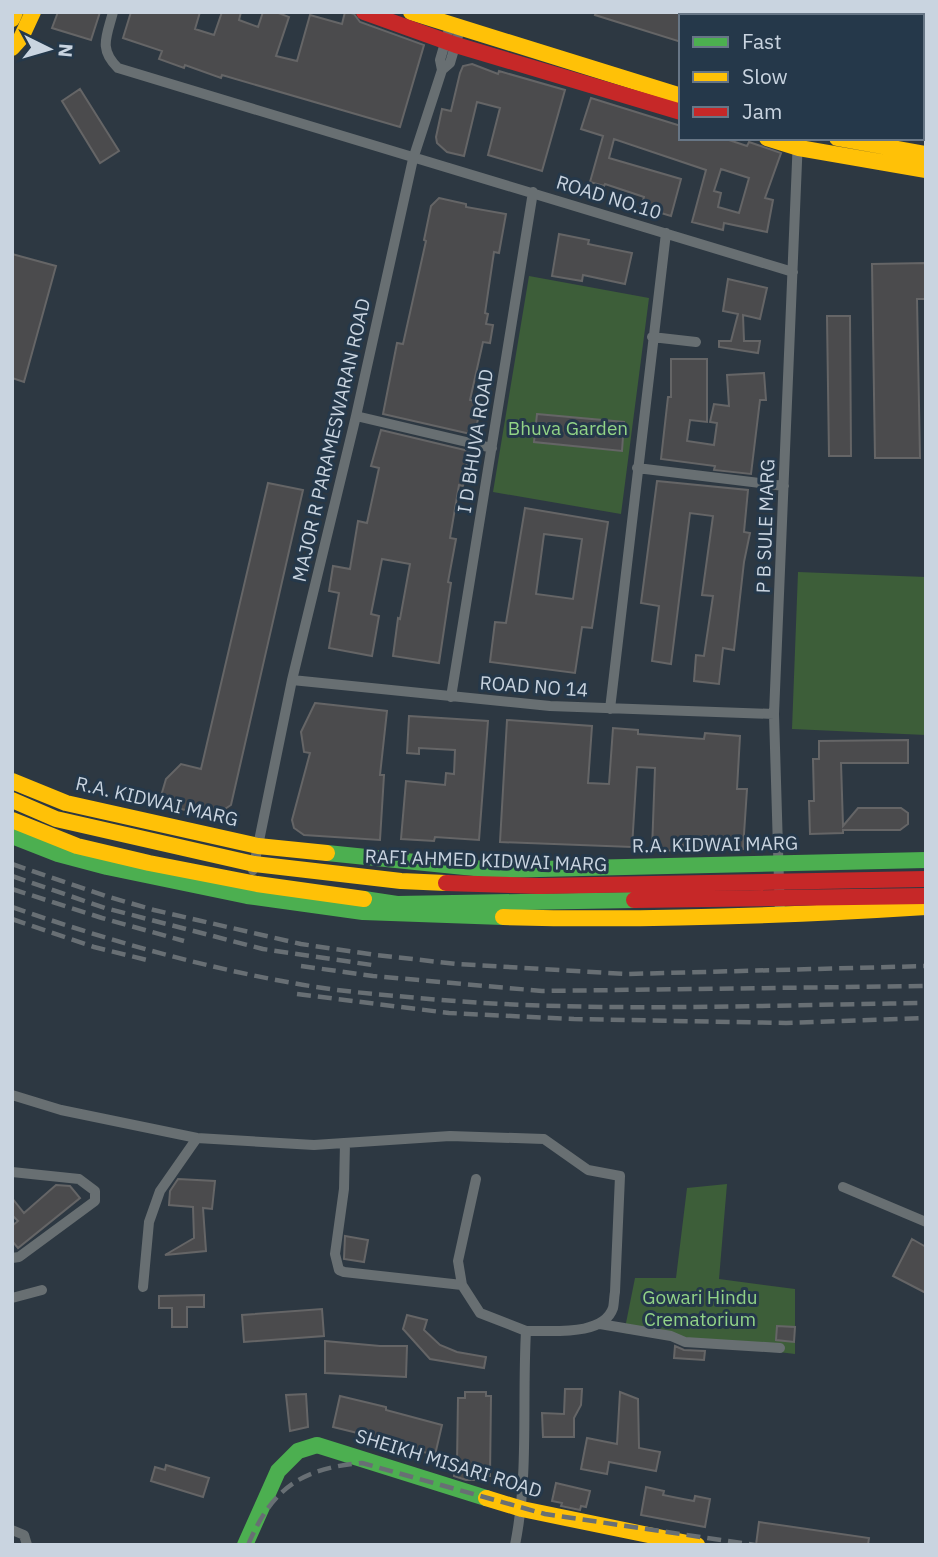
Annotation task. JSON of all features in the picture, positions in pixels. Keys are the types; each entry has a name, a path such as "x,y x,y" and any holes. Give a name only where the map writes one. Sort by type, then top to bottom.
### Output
{"street":[{"path":"12,19 16,12"},
{"path":"12,48 21,38 33,12"},
{"name":"ROAD NO.10","path":"113,12 104,44 108,58 118,68 793,272"},
{"path":"364,12 679,95"},
{"path":"411,12 453,35 679,111"},
{"name":"MAJOR R PARAMESWARAN ROAD","path":"249,890 292,680 356,416 413,159 442,70 450,63 453,35"},
{"path":"779,140 926,170"},
{"path":"848,140 926,154"},
{"name":"P B SULE MARG","path":"780,916 774,714 798,143"},
{"name":"I D BHUVA ROAD","path":"451,696 533,192"},
{"path":"610,709 666,233"},
{"path":"652,337 696,342"},
{"path":"356,416 492,448"},
{"path":"637,468 784,486"},
{"name":"ROAD NO 14","path":"292,680 610,709 774,714"},
{"name":"R.A. KIDWAI MARG","path":"12,781 66,803 258,846 494,870 926,860"},
{"name":"RAFI AHMED KIDWAI MARG","path":"12,800 56,819 254,864 401,881 778,890 926,879"},
{"path":"12,820 77,846 249,890 397,904 778,890 926,896"},
{"path":"12,836 82,861 363,912 602,920 780,916 926,907"},
{"path":"12,1095 61,1110 197,1138 314,1145 450,1136 544,1139 588,1170 620,1176 613,1308 607,1319 583,1329 526,1331 480,1313 462,1285 458,1261 476,1179"},
{"path":"143,1287 149,1223 160,1191 197,1138"},
{"path":"345,1143 343,1200 335,1254 339,1270 462,1285"},
{"path":"12,1172 79,1179 95,1191 96,1196 95,1201 19,1257 12,1258"},
{"path":"843,1187 926,1222"},
{"path":"12,1298 42,1290"},
{"path":"600,1324 671,1336 685,1342 780,1348"},
{"path":"516,1545 522,1509 526,1331"},
{"name":"SHEIKH MISARI ROAD","path":"245,1545 278,1471 298,1451 317,1445 522,1509 697,1545"},
{"path":"12,1530 23,1535 27,1545"}],"green space":[{"name":"Bhuva Garden","path":"529,276 649,298 621,514 493,492"},
{"path":"798,572 926,577 926,735 792,729"},
{"name":"Gowari Hindu Crematorium","path":"727,1184 719,1279 795,1289 795,1354 624,1333 635,1278 676,1278 687,1188"}],"building":[{"path":"58,12 100,12 91,40 52,28"},
{"path":"131,12 200,12 195,29 214,35 222,12 241,12 239,20 258,27 263,12 276,12 289,17 276,56 297,61 310,15 342,24 345,12 348,12 354,14 360,22 424,45 400,127 159,59 162,51 123,38"},
{"path":"596,12 681,12 679,41 595,15"},
{"path":"472,64 498,74 499,71 565,90 542,171 488,155 500,108 477,102 464,156 447,152 437,143 442,109 451,111 463,66"},
{"path":"80,89 119,151 100,163 62,101"},
{"path":"591,98 679,125 679,140 729,140 747,146 749,142 781,153 765,198 773,200 767,232 724,223 723,230 692,222 706,170 614,139 609,158 681,179 671,216 641,207 644,197 590,182 603,136 581,129","holes":["721,169 749,178 739,213 718,207 721,193 714,191"]},
{"path":"439,198 466,204 466,207 506,214 499,253 494,252 485,313 488,314 486,324 493,325 490,343 483,342 470,400 481,402 475,435 383,414 397,343 403,344 431,206"},
{"path":"559,234 589,240 588,244 632,253 625,284 583,275 582,281 552,276"},
{"path":"12,254 56,266 24,382 12,378"},
{"path":"926,263 926,299 917,299 920,458 875,458 872,264"},
{"path":"728,279 767,288 760,319 743,315 744,341 760,341 758,353 719,347 719,341 731,341 738,314 723,311"},
{"path":"827,316 850,316 851,456 829,456"},
{"path":"671,359 707,359 707,422 690,420 687,441 714,445 717,423 710,422 714,404 729,406 727,375 764,373 766,400 760,400 751,474 714,470 715,466 661,459 668,397 671,397"},
{"path":"537,414 624,422 622,451 534,442"},
{"path":"381,430 469,451 463,486 459,485 450,538 456,539 439,663 393,656 410,564 382,559 371,614 379,616 372,656 329,648 339,593 329,591 333,566 350,569 358,521 367,523 379,468 371,466"},
{"path":"657,481 748,490 744,532 750,533 734,650 723,648 719,684 694,681 696,655 704,656 713,596 702,595 713,516 690,513 671,664 652,661 659,606 641,603"},
{"path":"268,483 303,490 231,805 214,816 171,807 161,796 166,779 181,764 201,769"},
{"path":"525,508 608,522 592,628 582,627 575,673 490,662 495,622 506,623","holes":["544,534 582,539 573,599 536,594"]},
{"path":"315,703 387,711 380,775 384,775 380,840 304,835 294,828 292,820 310,753 304,752 301,732"},
{"path":"409,716 488,721 479,840 435,837 434,841 401,839 406,781 445,785 446,773 454,774 455,750 419,748 419,754 407,753"},
{"path":"507,720 592,726 588,783 609,784 613,728 638,730 638,734 704,739 705,733 740,736 737,789 747,789 743,849 683,845 683,851 652,850 655,768 637,767 632,847 500,842"},
{"path":"908,740 908,763 841,763 843,826 858,808 901,808 908,813 908,824 900,830 843,830 843,833 810,834 809,801 814,801 813,759 819,759 819,741"},
{"path":"178,1179 215,1181 212,1209 203,1208 206,1251 165,1255 194,1238 193,1207 169,1205 170,1191"},
{"path":"56,1185 70,1186 80,1198 18,1248 12,1241 12,1226 18,1221 12,1215 12,1198 24,1213"},
{"path":"345,1236 368,1240 364,1262 344,1259"},
{"path":"912,1239 926,1247 926,1293 893,1276"},
{"path":"204,1295 204,1307 187,1307 187,1327 172,1327 172,1308 159,1308 159,1296"},
{"path":"322,1309 324,1336 244,1342 242,1315"},
{"path":"407,1315 427,1320 424,1330 440,1345 457,1352 486,1357 484,1368 430,1359 403,1329"},
{"path":"777,1326 795,1327 794,1342 776,1340"},
{"path":"325,1341 407,1346 406,1377 325,1373"},
{"path":"675,1346 684,1350 705,1351 704,1360 674,1358"},
{"path":"565,1389 582,1389 581,1405 574,1418 574,1437 543,1437 542,1413 564,1414"},
{"path":"465,1392 486,1392 486,1396 491,1396 490,1476 482,1476 482,1480 466,1480 454,1476 454,1463 457,1463 458,1398 465,1398"},
{"path":"620,1392 638,1399 639,1448 660,1452 656,1471 609,1462 607,1474 581,1469 587,1438 617,1444"},
{"path":"306,1394 308,1427 290,1431 286,1395"},
{"path":"340,1396 442,1425 435,1455 333,1427"},
{"path":"166,1465 209,1478 203,1497 151,1481 155,1467 165,1470"},
{"path":"556,1483 590,1491 586,1507 581,1506 580,1510 552,1501"},
{"path":"646,1487 664,1491 663,1495 683,1499 694,1501 695,1496 710,1499 705,1527 641,1515"},
{"path":"759,1522 869,1538 868,1545 756,1545"}],"railway":[{"path":"12,864 154,910 301,944 376,955 457,964 627,974 926,966"},
{"path":"12,876 105,908 263,949 372,965"},
{"path":"12,889 184,941"},
{"path":"12,907 116,941 186,960 293,983 365,993 473,1002 602,1007 926,1003"},
{"path":"12,919 94,947 147,960"},
{"path":"301,966 373,976 542,991 926,986"},
{"path":"297,994 449,1013 574,1019 786,1023 926,1018"},
{"path":"248,1545 268,1509 292,1484 322,1470 362,1463 545,1514 755,1545"}],"traffic: fast":[{"path":"12,836 58,854 107,867 247,896 363,912 503,917"},
{"path":"327,853 494,870 926,860"},
{"path":"364,899 397,904 634,900"},
{"path":"245,1545 278,1471 298,1451 317,1445 486,1498"}],"traffic: slow":[{"path":"12,19 15,12"},
{"path":"12,48 21,38 33,12"},
{"path":"411,12 679,95"},
{"path":"773,140 799,148 926,170"},
{"path":"848,140 926,154"},
{"path":"12,781 66,803 258,846 327,853"},
{"path":"12,800 56,819 254,864 401,881 446,883"},
{"path":"12,820 77,846 149,863 257,884 364,899"},
{"path":"503,917 715,917 926,907"},
{"path":"486,1498 522,1509 697,1545"}],"traffic: jam":[{"path":"364,12 456,45 679,111"},
{"path":"446,883 539,886 926,879"},
{"path":"634,900 926,896"}]}
